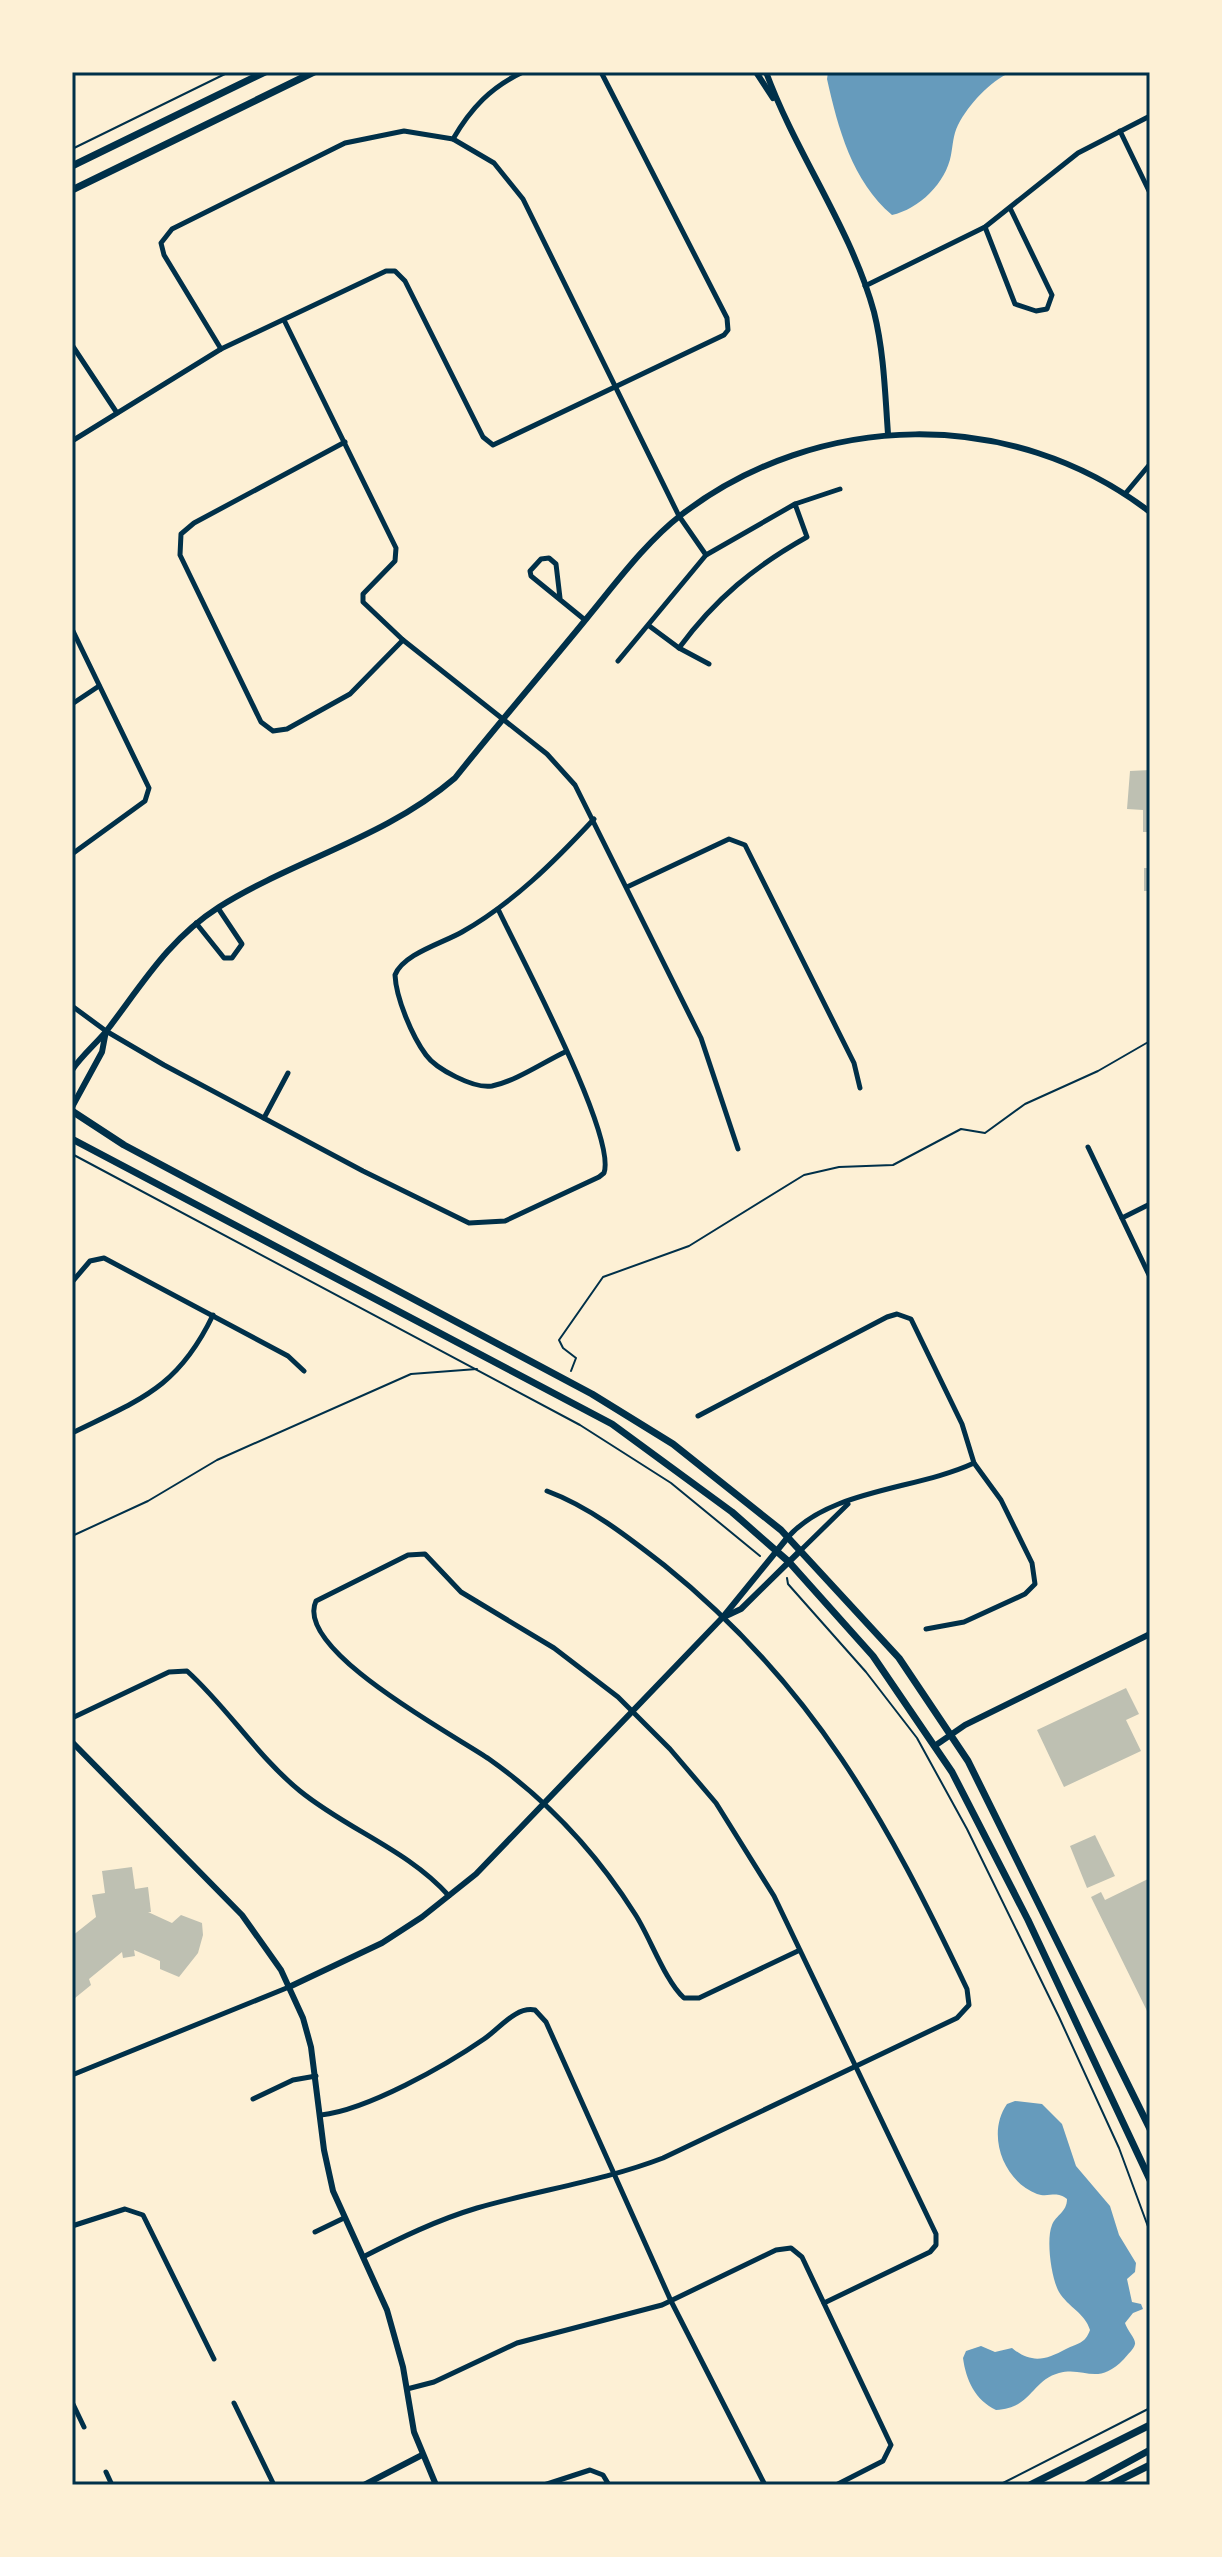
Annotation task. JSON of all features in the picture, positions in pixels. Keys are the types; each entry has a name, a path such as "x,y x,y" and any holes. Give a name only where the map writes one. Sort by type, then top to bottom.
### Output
{"main road":[{"path":"72,166 265,72"},
{"path":"72,190 314,72"},
{"path":"72,1109 124,1145 592,1394 673,1444 788,1537 899,1658 952,1734 996,1813 1150,2129"},
{"path":"72,1139 612,1424 732,1512 789,1562 873,1656 936,1745 1001,1866 1150,2180"},
{"path":"1134,2144 1150,2169"},
{"path":"1030,2485 1150,2425"},
{"path":"1086,2485 1150,2450"},
{"path":"1110,2485 1150,2465"}],"street":[{"path":"453,139 475,106 493,89 523,72"},
{"path":"72,441 221,349 285,322 386,271 395,271 405,281 483,437 493,445 615,389 728,330 720,304 601,72"},
{"path":"756,72 779,108"},
{"path":"766,72 779,108 865,286 881,346 888,434"},
{"path":"865,286 985,227 1078,153 1150,116"},
{"path":"221,349 169,264 161,243 172,229 345,143 404,131 453,139 494,163 523,199 679,516 706,555"},
{"path":"1120,131 1150,193"},
{"path":"985,227 1007,274 1015,304 1036,311 1047,309 1052,295 1010,208"},
{"path":"285,322 396,548 395,561 363,594 363,602 403,640 504,718 567,774 594,819 704,1047 738,1149"},
{"path":"72,345 117,413"},
{"path":"72,1070 88,1046 106,1031 160,956 196,923 218,908 413,811 455,778 629,567 679,516 728,484 767,464 827,444 888,434 978,438 1030,450 1083,471 1150,512"},
{"path":"345,442 194,523 181,534 178,544 180,555 261,722 273,731 287,729 350,694 403,640"},
{"path":"1125,494 1150,464"},
{"path":"618,661 706,555 795,504 840,489"},
{"path":"679,648 695,626 748,572 807,537 795,504"},
{"path":"560,598 556,564 549,558 541,559 530,571 531,576 585,620"},
{"path":"648,625 679,648 709,664"},
{"path":"72,629 146,781 148,794 145,801 72,854"},
{"path":"72,704 99,686"},
{"path":"565,1052 491,1086 470,1082 428,1057 397,989 395,975 407,960 498,909 536,878 594,819"},
{"path":"627,887 725,840 738,840 751,851 854,1063 860,1088"},
{"path":"196,923 224,958 232,958 242,944 218,908"},
{"path":"72,1006 106,1031 443,1212 480,1225 517,1217 606,1170 598,1125 498,909"},
{"path":"72,1109 102,1052 106,1031"},
{"path":"264,1118 288,1073"},
{"path":"1088,1147 1150,1277"},
{"path":"1122,1218 1150,1204"},
{"path":"72,1282 95,1258 110,1260 288,1356 304,1371"},
{"path":"72,1433 145,1397 171,1379 193,1354 213,1315"},
{"path":"698,1416 887,1317 907,1317 916,1328 962,1424 974,1463 1014,1523 1036,1579 1030,1591 974,1618 926,1629"},
{"path":"72,2075 289,1987 382,1943 449,1896 543,1804 723,1617 788,1537 822,1509 974,1463"},
{"path":"363,2257 428,2226 476,2208 617,2174 663,2158 963,2015 969,1996 894,1841 849,1767 795,1695 723,1617 622,1534 570,1500 547,1491"},
{"path":"723,1617 741,1609 849,1503"},
{"path":"800,1950 699,1998 684,1998 622,1895 581,1841 543,1804 492,1762 402,1707 361,1674 317,1625 313,1612 316,1601 408,1555 425,1554 461,1592 554,1648 633,1711 689,1769 728,1820 764,1877 800,1950 937,2239 933,2249 925,2255 824,2303"},
{"path":"936,1745 1150,1634"},
{"path":"72,1718 169,1672 187,1671 252,1745 299,1790 355,1830 413,1863 449,1896"},
{"path":"72,1742 250,1925 289,1987 303,2018 317,2076 326,2164 344,2218 391,2324 422,2455 436,2485"},
{"path":"321,2115 352,2108 443,2064 521,2011 532,2009 546,2022 617,2174 671,2301 724,2397 765,2485"},
{"path":"253,2099 293,2080 317,2076"},
{"path":"73,2225 119,2210 135,2210 146,2220 214,2359"},
{"path":"315,2232 344,2218"},
{"path":"407,2389 431,2384 517,2343 605,2322 671,2301 776,2250 791,2248 802,2257 889,2438 890,2454 879,2464 836,2485"},
{"path":"72,2402 84,2427"},
{"path":"234,2403 274,2485"},
{"path":"364,2485 422,2455"},
{"path":"544,2485 590,2470 603,2475 609,2485"},
{"path":"106,2472 112,2485"}],"path":[{"path":"72,149 229,72"},
{"path":"569,1375 576,1358 563,1348 559,1340 595,1284 613,1271 689,1246 771,1192 804,1175 839,1167 893,1165 961,1129 985,1133 1025,1104 1098,1071 1150,1041"},
{"path":"72,1154 552,1408 671,1483 759,1555"},
{"path":"72,1536 148,1501 230,1454 411,1374 477,1369"},
{"path":"552,1408 554,1402"},
{"path":"787,1577 788,1584 866,1672 919,1743 967,1829 1119,2148 1150,2232"},
{"path":"999,2485 1150,2408"}],"water":[{"path":"828,72 1011,72 987,88 963,117 955,132 948,165 937,185 912,207 892,215 867,186 849,153 831,98"},
{"path":"1015,2101 1042,2104 1062,2124 1076,2166 1110,2206 1119,2235 1136,2263 1135,2272 1127,2279 1132,2302 1141,2304 1143,2309 1133,2313 1125,2323 1135,2344 1115,2367 1098,2374 1059,2373 1043,2382 1017,2405 996,2410 982,2401 969,2381 963,2358 966,2351 981,2346 995,2352 1012,2348 1032,2358 1045,2358 1081,2342 1090,2330 1059,2292 1052,2268 1050,2231 1067,2199 1059,2195 1037,2194 1025,2188 1007,2168 1001,2155 998,2129 1001,2116 1007,2104"}],"building":[{"path":"1150,770 1150,832 1143,832 1143,810 1127,809 1130,771"},
{"path":"1144,868 1150,868 1150,891 1144,891"},
{"path":"1126,1688 1139,1714 1126,1720 1141,1751 1064,1787 1037,1730"},
{"path":"1095,1835 1115,1876 1087,1888 1070,1846"},
{"path":"132,1867 135,1889 148,1887 151,1912 148,1912 172,1923 181,1915 202,1923 203,1935 198,1953 179,1977 160,1969 160,1961 134,1950 135,1956 123,1958 122,1952 89,1979 91,1985 75,1998 72,1936 96,1917 92,1895 105,1893 102,1871"},
{"path":"1148,1879 1150,2017 1091,1897 1101,1892 1105,1900"}]}
